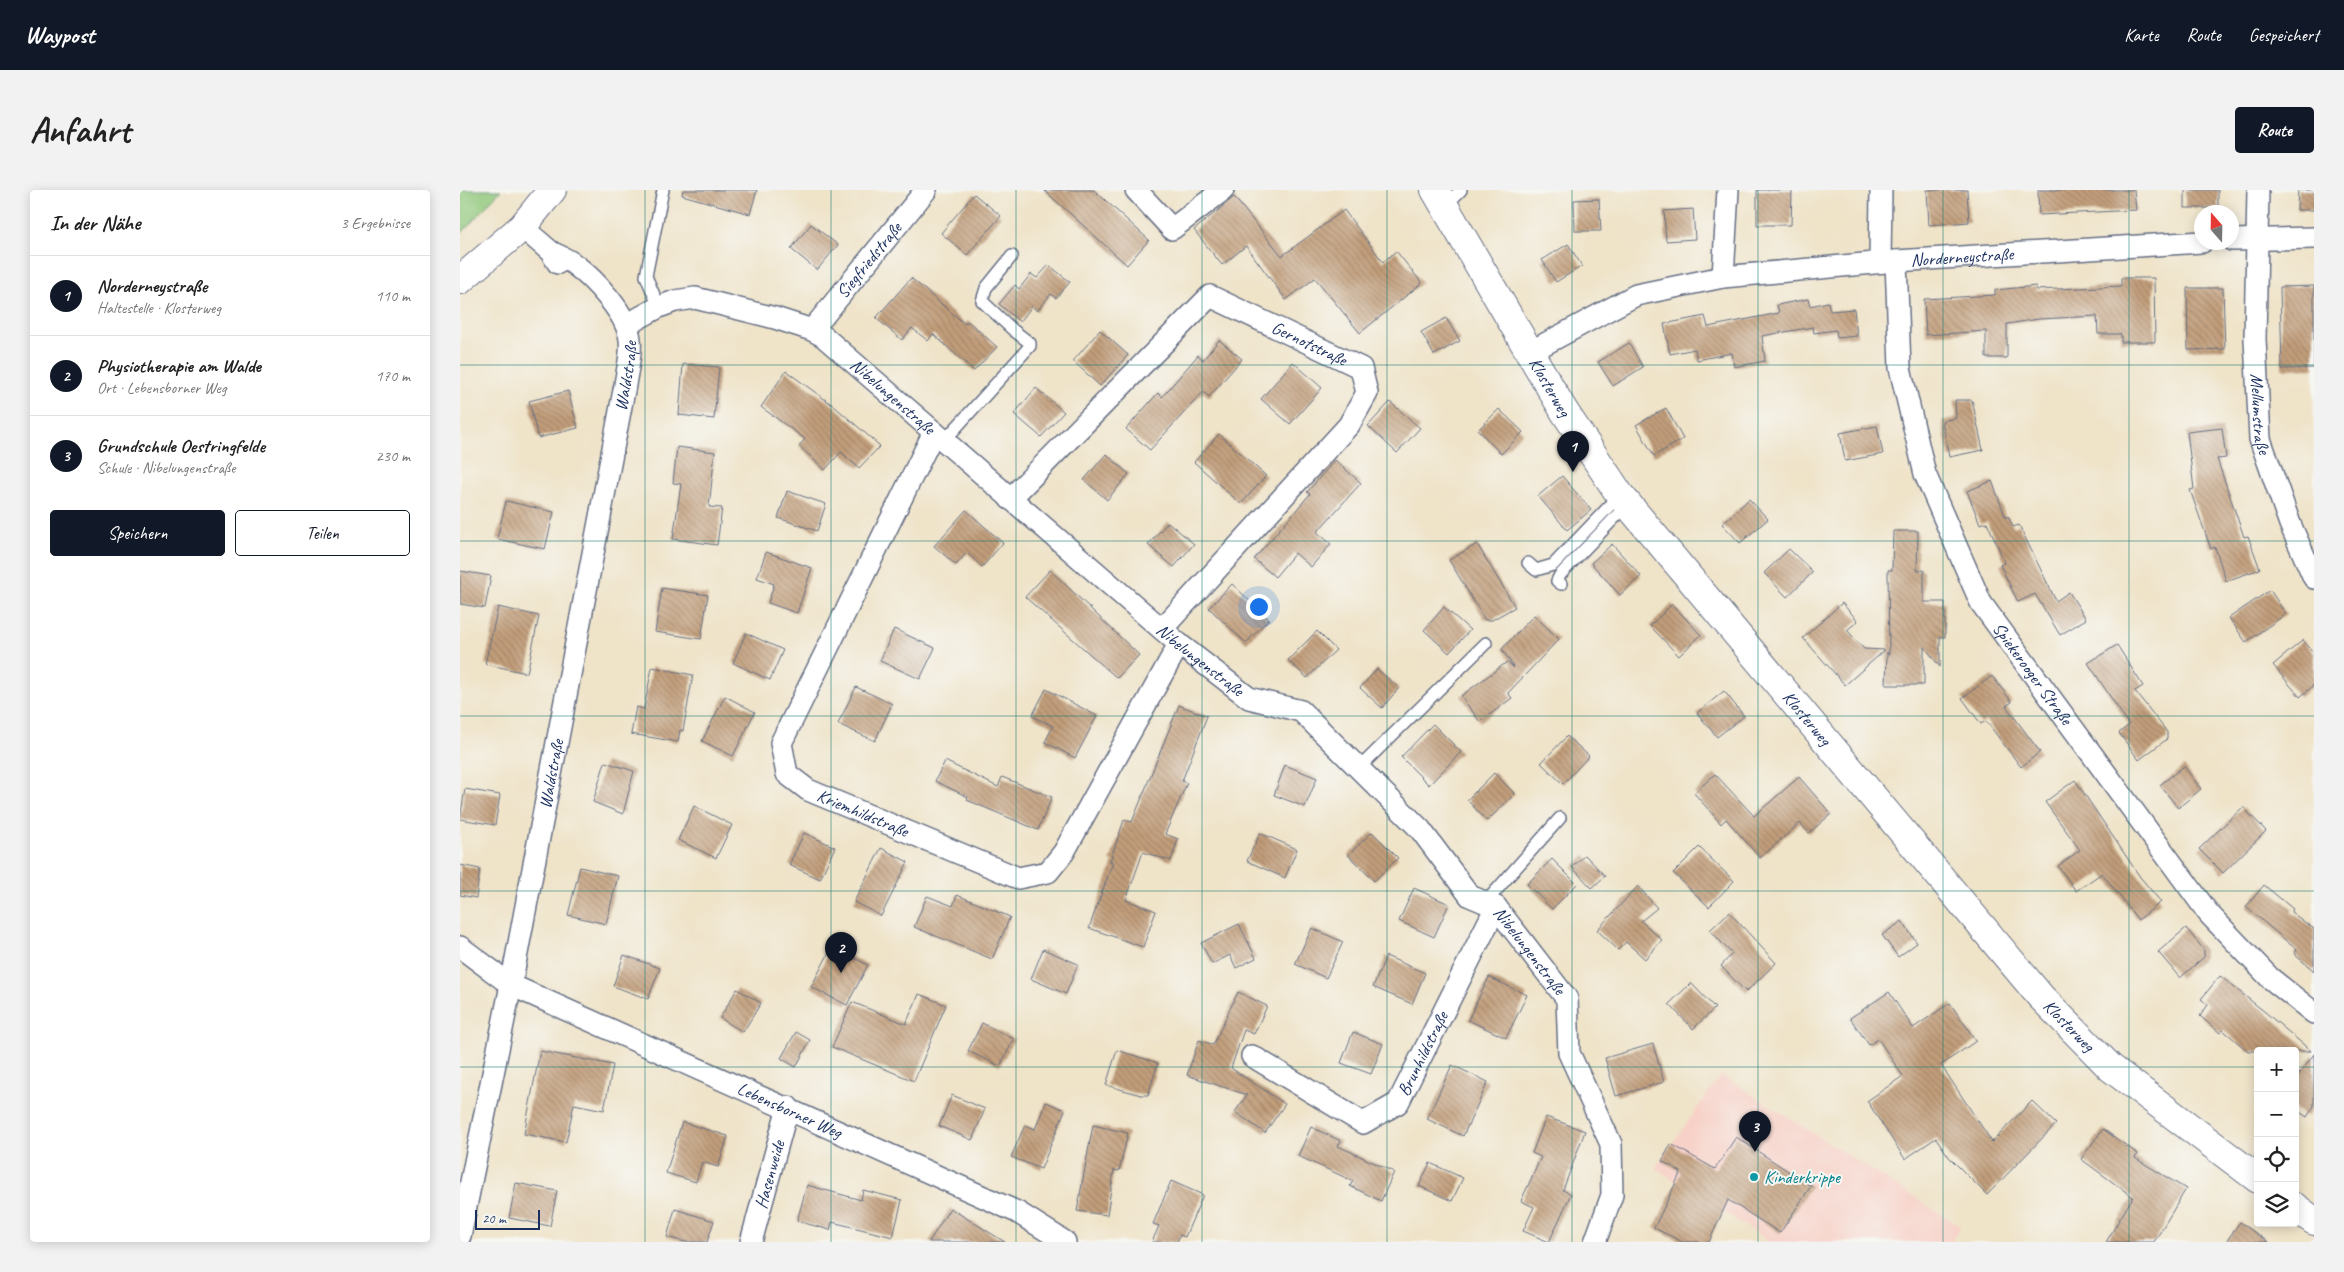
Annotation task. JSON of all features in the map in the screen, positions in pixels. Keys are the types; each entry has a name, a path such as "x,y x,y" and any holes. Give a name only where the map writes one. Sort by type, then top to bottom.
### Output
{"street":[{"path":"460,280 522,227 552,190"},
{"name":"Siegfriedstraße","path":"812,330 926,190"},
{"path":"1136,190 1172,229 1223,190"},
{"path":"1723,277 1728,190"},
{"name":"Spiekerooger Straße","path":"1881,190 1900,368 1925,474 1981,603 2209,914 2270,978 2314,1012"},
{"name":"Mellumstraße","path":"2258,190 2255,339 2260,439 2290,524 2314,578"},
{"name":"Klosterweg","path":"1447,195 1530,352 1596,462 1624,500 2041,997 2110,1068 2254,1175"},
{"name":"Waldstraße","path":"460,1236 511,985 626,385 630,346 622,319 603,291 574,264 551,252 522,227"},
{"path":"2239,239 2314,238"},
{"name":"Norderneystraße","path":"1530,352 1636,296 1723,277 1889,261 2194,242"},
{"name":"Gernotstraße","path":"1010,499 1210,296 1361,368 1367,393 1349,425 1162,629"},
{"name":"Nibelungenstraße","path":"622,319 675,301 695,298 812,330 823,336 1179,644 1249,698 1302,711 1420,829 1470,896 1491,905 1567,999 1569,1054 1611,1144 1612,1195 1595,1242"},
{"name":"Kriemhildstraße","path":"939,436 781,743 787,774 808,790 1018,878 1048,872 1064,852 1179,644"},
{"name":"Brunhildstraße","path":"1252,1056 1363,1123 1398,1103 1491,905"},
{"name":"Lebensborner Weg","path":"460,947 511,985 1017,1212 1065,1242"},
{"name":"Hasenweide","path":"751,1242 788,1108"},
{"path":"2299,1210 2314,1221"}],"lane":[{"path":"659,307 646,276 663,190"},
{"path":"939,436 1030,346 1026,338 1013,330 982,301 986,288 1012,256"},
{"path":"1528,563 1536,570 1553,565 1624,500"},
{"path":"1561,584 1557,580 1560,575 1624,500"},
{"path":"1359,768 1486,643"},
{"path":"1491,905 1560,818"}],"shaded area":[{"path":"1721,1075 1960,1226 1951,1242 1765,1242 1766,1239 1655,1168"}],"green space":[{"path":"460,190 501,190 460,235"}],"building":[{"path":"683,190 757,190 750,214 682,195"},
{"path":"1044,190 1094,190 1149,240 1127,265"},
{"path":"1757,190 1792,190 1791,225 1757,225"},
{"path":"1927,190 1967,190 1969,222 1929,225"},
{"path":"2038,190 2134,190 2136,210 2039,215"},
{"path":"2185,190 2218,190 2218,205 2194,205 2194,208 2185,208"},
{"path":"2298,190 2314,190 2314,210 2297,210"},
{"path":"974,194 1001,216 967,255 941,233"},
{"path":"1234,197 1282,256 1344,210 1383,262 1396,251 1422,283 1360,333 1315,278 1286,300 1246,246 1222,265 1194,230"},
{"path":"1599,199 1601,231 1575,231 1574,200"},
{"path":"1693,209 1695,239 1666,241 1664,211"},
{"path":"811,224 838,245 817,270 791,249"},
{"path":"1568,244 1582,266 1556,282 1542,260"},
{"path":"1049,265 1070,282 1056,298 1051,294 1037,311 1032,306 1020,322 999,304 1015,285 1019,289 1031,274 1037,278"},
{"path":"911,278 965,324 968,321 997,347 974,371 933,334 928,341 912,328 902,340 876,318"},
{"path":"2121,278 2154,278 2155,342 2121,342 2121,334 2098,334 2097,316 2039,319 2007,324 2007,358 1986,358 1986,331 1926,335 1924,299 1995,295 1995,290 2036,286 2036,290 2121,286"},
{"path":"2314,286 2314,368 2282,369 2280,287"},
{"path":"2187,288 2223,288 2225,349 2188,350"},
{"path":"1808,299 1810,306 1828,302 1830,311 1854,309 1857,336 1837,338 1836,330 1814,333 1813,327 1762,336 1765,361 1734,367 1732,353 1697,360 1695,349 1670,354 1664,324 1705,316 1708,327 1779,313 1777,305"},
{"path":"1446,318 1460,341 1434,355 1421,332"},
{"path":"1100,330 1128,355 1100,386 1073,361"},
{"path":"1219,340 1242,359 1209,397 1203,392 1150,450 1126,429 1158,393 1162,397 1198,355 1203,360"},
{"path":"1629,343 1643,367 1613,386 1598,362"},
{"path":"1293,362 1322,388 1290,424 1261,399"},
{"path":"683,364 719,367 714,419 679,415"},
{"path":"786,371 834,406 880,446 859,468 841,452 825,470 799,446 805,439 761,407"},
{"path":"1036,388 1064,412 1041,437 1014,414"},
{"path":"568,391 578,428 538,438 529,401"},
{"path":"1955,400 1972,400 1983,450 1949,457 1942,421 1956,418"},
{"path":"1390,402 1420,428 1397,453 1368,426"},
{"path":"1666,408 1683,439 1654,456 1636,425"},
{"path":"1499,409 1523,432 1501,454 1478,430"},
{"path":"1877,426 1883,454 1845,461 1840,433"},
{"path":"2222,428 2226,458 2217,459 2244,537 2248,536 2260,569 2226,581 2215,547 2211,549 2190,490 2194,489 2187,432"},
{"path":"1219,434 1266,476 1241,504 1194,462"},
{"path":"677,447 715,452 709,507 722,508 717,545 673,539 681,484 673,483"},
{"path":"1106,454 1129,474 1107,500 1084,480"},
{"path":"1335,460 1361,483 1317,532 1331,544 1311,567 1295,553 1275,577 1254,559 1310,494 1307,492"},
{"path":"1562,476 1591,510 1567,530 1538,496"},
{"path":"1992,481 2006,518 2008,516 2013,527 2019,525 2056,601 2069,592 2086,619 2060,635 2035,594 2018,602 2000,565 2005,563 1987,522 1980,524 1967,491"},
{"path":"787,491 826,504 817,531 778,518"},
{"path":"1749,499 1768,519 1740,543 1722,524"},
{"path":"506,501 554,512 545,549 497,539"},
{"path":"966,510 1003,543 982,567 967,553 956,565 934,546"},
{"path":"1168,522 1194,544 1174,567 1148,545"},
{"path":"1893,531 1918,531 1917,570 1924,570 1924,602 1945,602 1945,637 1940,637 1940,667 1924,646 1924,685 1886,685 1887,652 1889,655 1888,570 1892,570"},
{"path":"1477,544 1515,607 1492,620 1485,620 1449,560"},
{"path":"1612,544 1641,576 1620,595 1591,563"},
{"path":"1789,549 1813,572 1787,597 1764,573"},
{"path":"766,552 812,568 797,613 768,603 774,584 757,578"},
{"path":"1050,570 1139,655 1117,678 1025,597"},
{"path":"460,571 491,576 485,608 460,604"},
{"path":"1232,584 1269,619 1246,643 1209,608"},
{"path":"662,588 708,595 701,639 655,632"},
{"path":"2270,590 2286,614 2246,642 2229,618"},
{"path":"1842,603 1858,621 1847,630 1864,649 1885,650 1845,685 1803,638"},
{"path":"1672,604 1701,635 1679,656 1650,626"},
{"path":"498,607 539,616 527,673 485,664"},
{"path":"1444,607 1470,630 1449,653 1424,630"},
{"path":"1534,615 1559,639 1508,693 1512,698 1480,722 1461,696 1507,662 1514,668 1502,649"},
{"path":"894,629 935,648 920,679 880,661"},
{"path":"1317,631 1336,650 1307,678 1288,660"},
{"path":"746,633 783,650 770,680 733,663"},
{"path":"2303,640 2314,653 2314,685 2300,697 2273,665"},
{"path":"2117,645 2143,686 2135,691 2167,732 2167,739 2139,760 2119,733 2129,725 2088,663"},
{"path":"652,667 693,675 683,731 680,730 678,742 631,734 636,707 644,709"},
{"path":"1377,669 1399,688 1382,708 1360,688"},
{"path":"1992,676 2012,702 2006,706 2040,752 2021,767 1986,721 1981,724 1962,698"},
{"path":"856,687 892,704 875,741 838,724"},
{"path":"1046,689 1097,716 1075,758 1045,742 1053,726 1032,716"},
{"path":"1724,691 1744,716 1717,737 1697,713"},
{"path":"725,696 755,712 733,756 702,741"},
{"path":"1179,705 1207,716 1182,781 1187,783 1165,834 1178,839 1171,861 1143,852 1126,900 1156,911 1143,947 1089,928 1113,862 1110,861 1124,820 1132,822"},
{"path":"1433,724 1461,752 1429,785 1401,757"},
{"path":"1567,736 1589,756 1563,784 1541,763"},
{"path":"945,761 998,787 1002,777 1052,797 1038,830 967,800 968,797 935,781"},
{"path":"605,762 634,771 623,814 593,802"},
{"path":"1285,765 1317,778 1305,807 1274,795"},
{"path":"2184,766 2201,789 2178,808 2160,785"},
{"path":"1494,773 1515,794 1487,821 1467,800"},
{"path":"1715,774 1754,816 1799,777 1831,814 1809,833 1800,823 1760,858 1726,819 1721,824 1694,793"},
{"path":"2075,780 2140,877 2161,902 2138,920 2102,873 2076,891 2058,866 2080,850 2045,802"},
{"path":"465,789 500,795 495,825 460,819"},
{"path":"694,806 732,825 716,858 678,840"},
{"path":"2243,807 2266,831 2223,873 2199,849"},
{"path":"1372,832 1398,858 1374,881 1348,855"},
{"path":"804,833 835,847 820,879 789,865"},
{"path":"1260,833 1297,849 1285,878 1247,861"},
{"path":"1699,847 1734,881 1709,907 1673,873"},
{"path":"881,848 908,862 881,916 854,902"},
{"path":"1585,855 1605,876 1592,888 1572,867"},
{"path":"1552,859 1577,884 1552,909 1527,884"},
{"path":"460,865 480,869 476,898 460,895"},
{"path":"580,867 618,876 606,924 568,915"},
{"path":"2264,885 2293,909 2291,912 2314,929 2314,971 2294,954 2297,950 2246,907"},
{"path":"1638,886 1657,908 1641,921 1662,940 1645,959 1626,942 1618,950 1597,930"},
{"path":"1414,888 1449,904 1434,937 1399,921"},
{"path":"957,895 1010,917 992,959 914,927 927,896 953,906"},
{"path":"1729,912 1776,963 1746,992 1721,966 1732,954 1710,930"},
{"path":"1902,921 1917,943 1898,957 1882,935"},
{"path":"1239,924 1256,958 1236,968 1230,955 1212,964 1201,943"},
{"path":"1312,928 1343,942 1326,978 1295,964"},
{"path":"2186,928 2204,950 2204,957 2180,978 2158,952"},
{"path":"832,947 868,965 847,1005 811,987"},
{"path":"1043,949 1078,964 1066,994 1031,979"},
{"path":"624,955 660,968 648,999 613,986"},
{"path":"1386,956 1425,973 1412,1004 1373,987"},
{"path":"2220,976 2311,1051 2299,1051 2299,1047 2254,1047 2254,1051 2248,1051 2223,1030 2220,1033 2200,1016 2208,1005 2201,999"},
{"path":"1489,977 1527,995 1506,1038 1468,1020"},
{"path":"1691,983 1715,1008 1693,1029 1669,1004"},
{"path":"737,989 761,1003 743,1032 720,1018"},
{"path":"1238,992 1267,1006 1254,1034 1244,1030 1231,1068 1285,1104 1265,1133 1235,1112 1247,1095 1187,1075 1199,1040 1213,1045"},
{"path":"1889,992 1913,1028 1950,1003 1976,1041 1941,1065 1992,1142 2032,1101 2056,1124 1987,1195 1949,1157 1936,1138 1905,1159 1867,1101 1903,1076 1878,1039 1869,1045 1850,1018"},
{"path":"919,994 946,1005 914,1081 832,1047 852,1002 906,1024"},
{"path":"982,1023 1014,1039 1000,1066 968,1051"},
{"path":"796,1032 810,1040 796,1067 781,1058"},
{"path":"1353,1032 1383,1044 1371,1074 1341,1063"},
{"path":"1653,1044 1664,1082 1616,1096 1605,1058"},
{"path":"1117,1050 1158,1063 1148,1095 1141,1095 1106,1085"},
{"path":"540,1051 613,1065 604,1110 574,1104 566,1142 524,1134"},
{"path":"2314,1054 2314,1106 2307,1117 2299,1112 2299,1075"},
{"path":"1452,1065 1488,1082 1463,1136 1427,1119"},
{"path":"952,1095 985,1109 972,1140 939,1126"},
{"path":"1046,1102 1065,1110 1041,1169 1011,1157 1025,1125 1035,1129"},
{"path":"1546,1117 1585,1131 1563,1190 1571,1194 1549,1242 1523,1231 1534,1207 1521,1201 1541,1157 1532,1153"},
{"path":"682,1122 728,1136 718,1167 702,1162 696,1182 666,1173"},
{"path":"1093,1125 1128,1133 1119,1171 1114,1170 1107,1215 1077,1211"},
{"path":"1311,1127 1341,1141 1338,1146 1394,1172 1381,1201 1350,1186 1353,1181 1298,1156"},
{"path":"2103,1129 2138,1154 2135,1158 2186,1189 2154,1242 2106,1242 2133,1197 2081,1159"},
{"path":"1736,1137 1811,1186 1780,1233 1728,1200 1709,1242 1683,1242 1654,1228 1681,1172 1662,1161 1671,1144 1715,1169"},
{"path":"1430,1163 1463,1178 1452,1201 1419,1186"},
{"path":"1171,1181 1203,1195 1185,1237 1180,1235 1177,1242 1152,1242 1159,1226 1153,1224"},
{"path":"516,1183 557,1191 550,1226 509,1218"},
{"path":"807,1185 861,1200 863,1190 902,1200 893,1237 832,1222 830,1230 797,1221"},
{"path":"950,1208 1005,1242 929,1242"},
{"path":"675,1209 714,1221 707,1242 685,1242 667,1237"},
{"path":"2240,1222 2268,1242 2226,1242"}],"place":[{"name":"Norderneystraße","path":"1573,472"},
{"name":"Physiotherapie am Walde","path":"841,973"},
{"name":"Grundschule Oestringfelde","path":"1755,1152"},
{"name":"Kinderkrippe","path":"1754,1177"}]}
